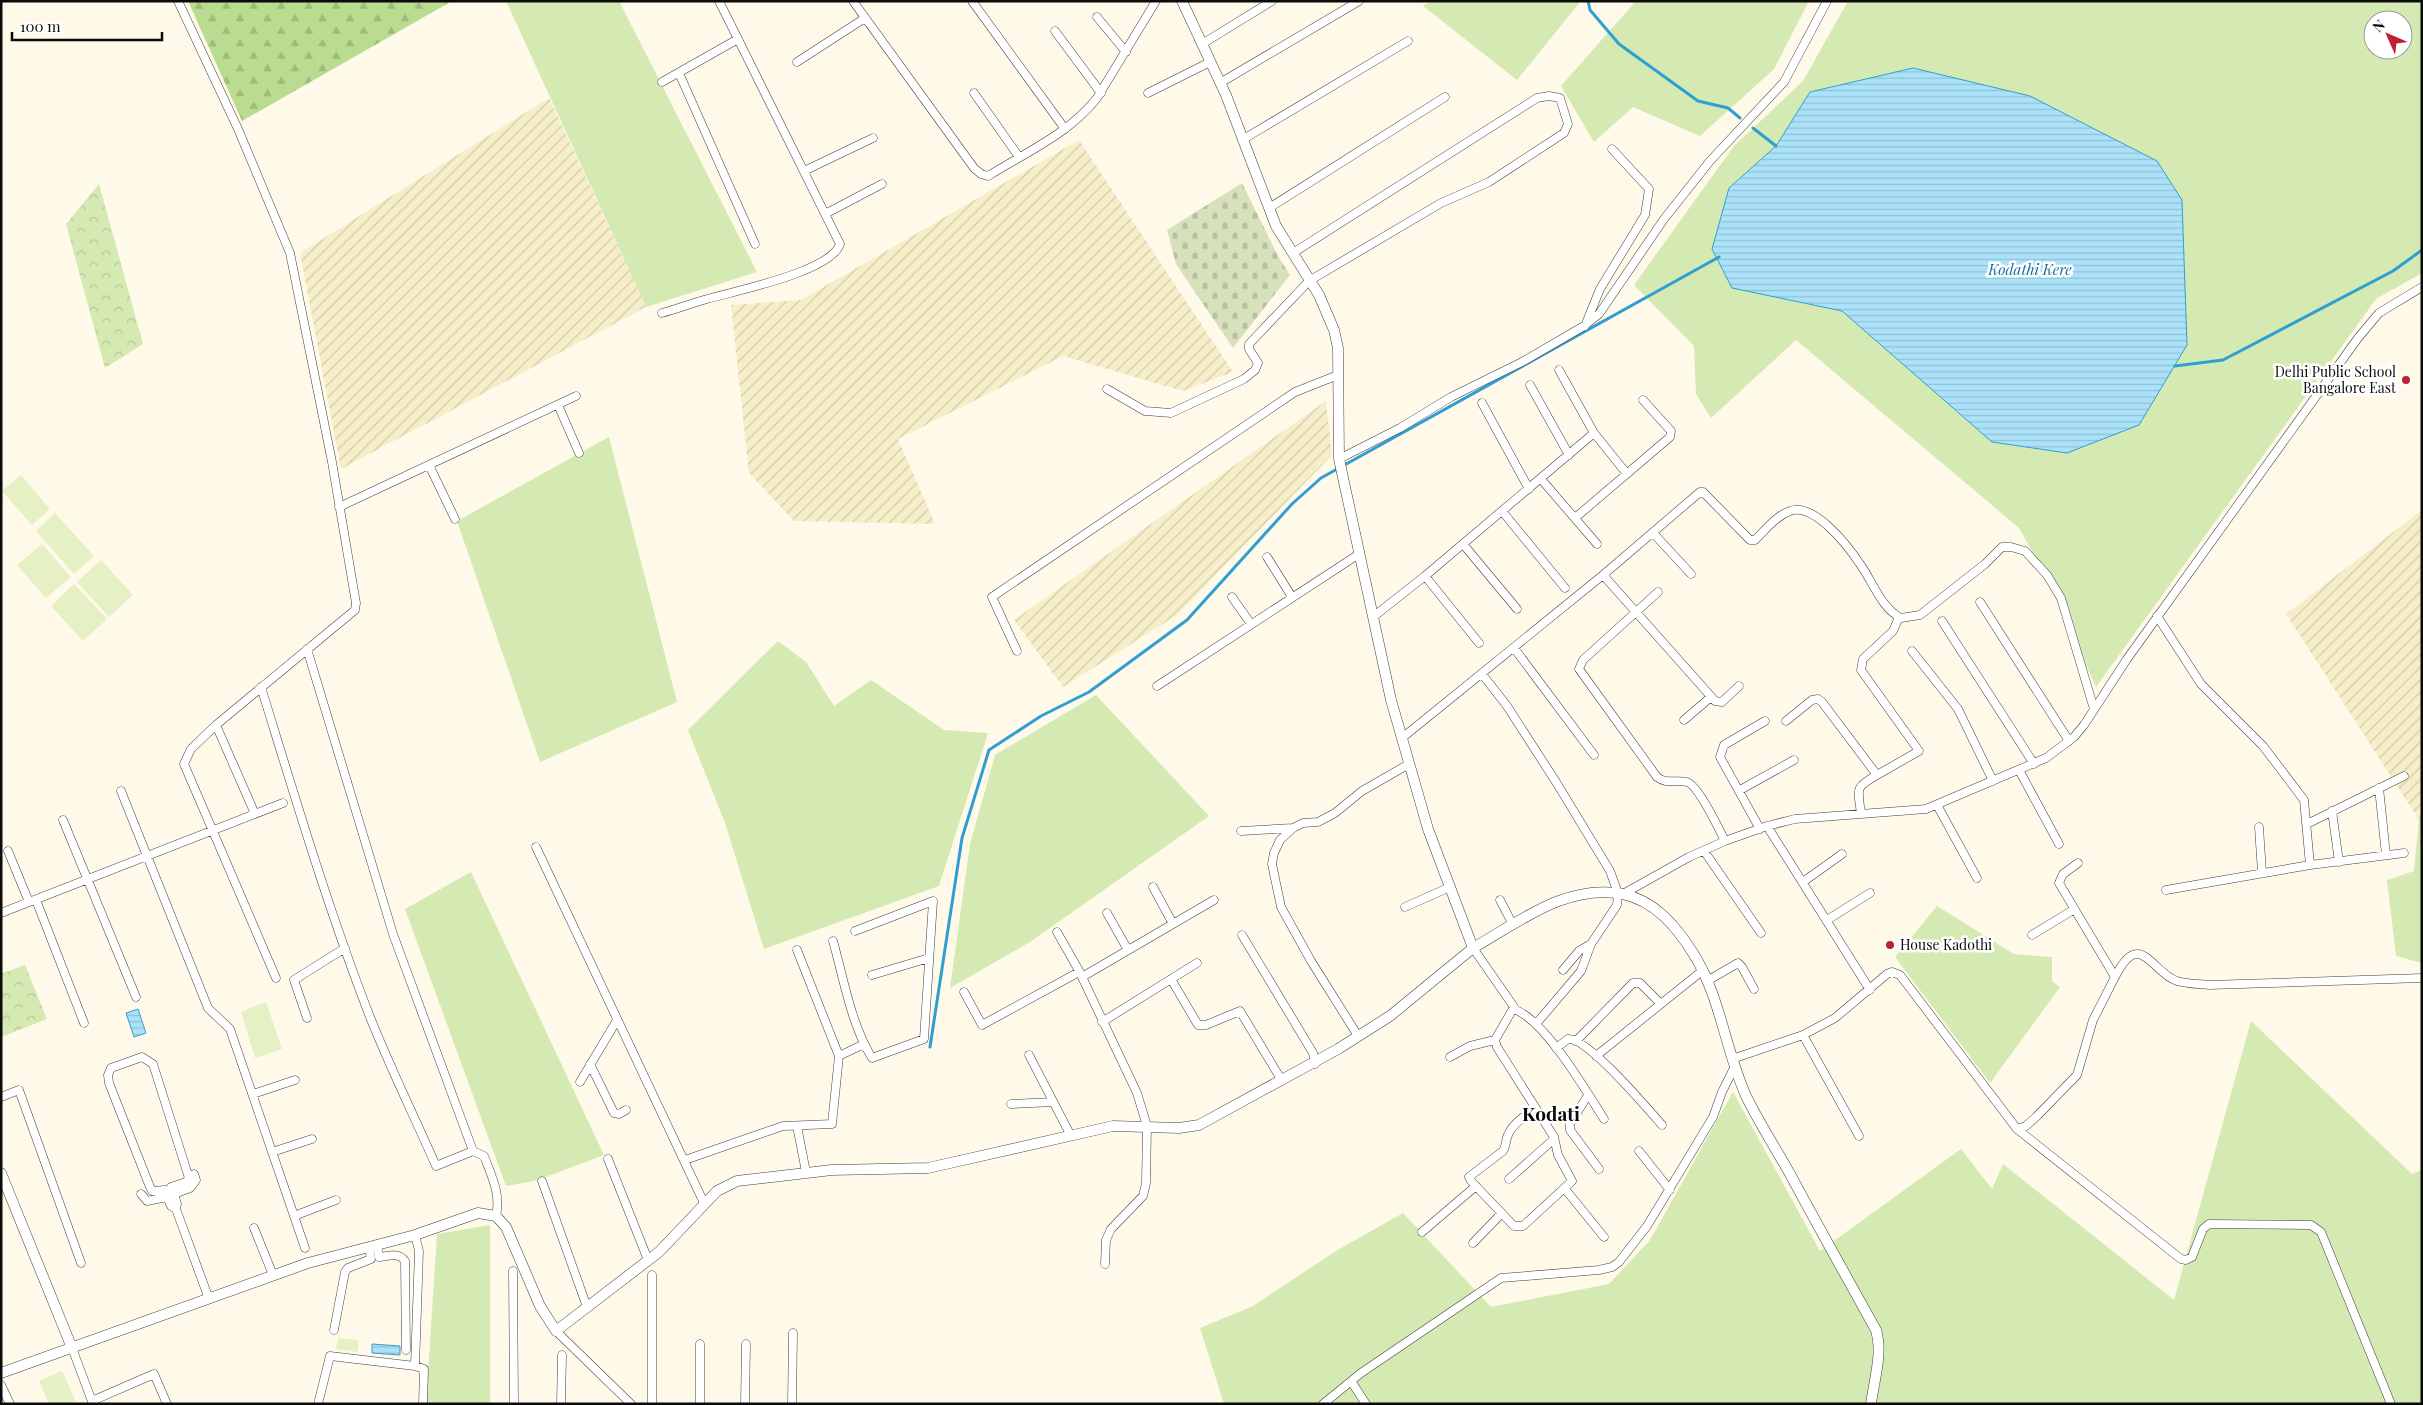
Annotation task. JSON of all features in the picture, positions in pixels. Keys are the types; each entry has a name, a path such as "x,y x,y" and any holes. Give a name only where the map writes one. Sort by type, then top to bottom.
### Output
{"street":[{"path":"178,1 238,129 290,253 332,462 356,603 355,610 216,725 191,749 184,764 276,978"},
{"path":"662,313 768,284 825,261 834,255 840,244 719,1"},
{"path":"853,1 974,168 981,174 988,176 1065,129 1087,111 1101,93 1156,1"},
{"path":"972,1 1065,129"},
{"path":"1182,1 1220,83 1276,226 1319,295 1334,330 1338,348 1339,459 1373,617 1402,738 1428,829 1473,948 1514,1007 1495,1040 1470,1046 1450,1057"},
{"path":"1202,44 1272,1"},
{"path":"1220,83 1359,1"},
{"path":"1339,459 1400,428 1451,397 1522,362 1584,326 1604,307 1664,219 1710,161 1784,82 1828,1"},
{"path":"1097,17 1126,52"},
{"path":"797,62 864,18"},
{"path":"1055,31 1101,93"},
{"path":"662,82 738,39"},
{"path":"1242,140 1408,41"},
{"path":"1148,93 1210,62"},
{"path":"679,72 755,244"},
{"path":"974,93 1020,156"},
{"path":"1107,389 1145,410 1171,413 1244,379 1255,370 1258,363 1249,349 1249,344 1309,281 1441,202 1489,182 1564,133 1568,124 1560,98 1549,96 1537,98 1292,253"},
{"path":"1269,208 1446,97"},
{"path":"804,170 873,138"},
{"path":"1584,326 1600,288 1648,207 1649,189 1612,149"},
{"path":"825,214 882,184"},
{"path":"1620,894 1725,841 1763,827 1795,819 1926,809 2034,764 2046,758 2069,741 2084,725 2157,616 2358,338 2378,313 2422,287"},
{"path":"1559,370 1594,433 1627,474"},
{"path":"1017,651 992,597 1295,392 1338,375"},
{"path":"1530,385 1569,455"},
{"path":"339,507 576,396"},
{"path":"1575,518 1671,435 1671,431 1643,400"},
{"path":"1482,403 1529,489"},
{"path":"558,404 580,453"},
{"path":"1373,617 1425,576 1594,433"},
{"path":"429,465 455,519"},
{"path":"1540,479 1597,544"},
{"path":"1402,738 1603,575 1700,492 1706,494 1750,540 1755,540 1777,518 1792,510 1804,510 1818,516 1859,563 1889,610 1899,617 1910,618 1920,615 1985,564 2002,547 2011,547 2025,551 2047,575 2061,598 2094,709"},
{"path":"1502,511 1565,588"},
{"path":"1653,533 1691,574"},
{"path":"1463,544 1517,609"},
{"path":"1157,686 1359,554"},
{"path":"1267,557 1292,597"},
{"path":"1603,575 1715,701 1722,702 1739,686"},
{"path":"1425,576 1479,643"},
{"path":"1658,592 1583,660 1579,669 1657,777 1666,782 1686,782 1694,788 1725,841"},
{"path":"1232,596 1251,624"},
{"path":"1980,602 2069,741"},
{"path":"2157,616 2201,684 2263,746 2304,800 2310,864"},
{"path":"1861,814 1858,790 1860,784 1919,751 1861,670 1863,659 1893,631 1899,617"},
{"path":"1942,621 2034,764"},
{"path":"1514,648 1594,755"},
{"path":"307,649 393,934 473,1151 484,1156 497,1191 499,1203 496,1216"},
{"path":"1912,651 1958,709 1993,782"},
{"path":"1482,674 1556,782 1610,871 1620,894 1617,906 1591,944 1581,971 1536,1024"},
{"path":"261,686 298,808 345,948 371,1018 436,1166 473,1151"},
{"path":"1684,720 1711,697"},
{"path":"1786,721 1812,700 1818,699 1877,775"},
{"path":"1765,721 1724,745 1720,750 1720,757 1763,827 1803,882 1870,990"},
{"path":"216,725 255,814"},
{"path":"1740,790 1794,760"},
{"path":"1358,1036 1311,961 1278,899 1272,864 1274,853 1280,840 1293,828 1302,823 1318,822 1335,813 1362,791 1410,764"},
{"path":"2019,770 2058,844"},
{"path":"2307,824 2404,776"},
{"path":"2380,788 2386,855"},
{"path":"121,791 208,1008 230,1029 305,1248"},
{"path":"1,913 283,803"},
{"path":"1937,805 1977,878"},
{"path":"2332,812 2338,862"},
{"path":"63,820 136,997"},
{"path":"2259,827 2262,873"},
{"path":"1241,831 1293,828"},
{"path":"536,846 704,1203"},
{"path":"8,850 33,901 84,1023"},
{"path":"1704,851 1761,933"},
{"path":"2166,890 2310,864 2404,853"},
{"path":"1803,882 1842,854"},
{"path":"2078,863 2063,874 2059,883 2073,910 2115,977"},
{"path":"1153,887 1173,924"},
{"path":"1405,907 1450,887"},
{"path":"556,1331 648,1260 678,1233 717,1191 737,1181 806,1172 928,1168 1113,1126 1179,1128 1199,1125 1314,1064 1390,1016 1473,948 1557,899 1601,892 1620,894 1645,902 1659,911 1674,926 1694,954 1707,982 1747,1098 1876,1330 1879,1350 1871,1404"},
{"path":"1826,920 1870,892"},
{"path":"964,992 982,1025 1128,950 1214,900"},
{"path":"1500,900 1513,925"},
{"path":"833,941 864,1044 872,1058 924,1039 933,901 855,931"},
{"path":"2032,935 2073,910"},
{"path":"1108,913 1128,950"},
{"path":"1057,932 1081,974 1137,1093 1147,1126 1146,1175 1143,1196 1111,1229 1106,1240 1105,1264"},
{"path":"1242,935 1313,1053 1314,1064"},
{"path":"1563,970 1579,951 1591,944"},
{"path":"307,1018 294,980 345,948"},
{"path":"685,1160 783,1126 832,1124 839,1056 797,950"},
{"path":"2017,1129 2026,1126 2077,1075 2093,1020 2121,964 2130,956 2138,954 2147,957 2167,976 2178,981 2209,986 2422,978"},
{"path":"872,975 929,958"},
{"path":"1102,1022 1197,963"},
{"path":"1707,982 1738,963 1754,989"},
{"path":"1596,1056 1702,971"},
{"path":"1324,1404 1351,1381 1501,1278 1612,1267 1625,1255 1647,1226 1670,1190 1713,1117 1734,1062 1803,1035 1835,1018 1887,974 1892,972 1900,975 2017,1129 2181,1259 2186,1260 2192,1257 2203,1229 2209,1224 2311,1225 2322,1232 2391,1404"},
{"path":"1171,979 1198,1025 1206,1025 1240,1011 1282,1081"},
{"path":"1576,1041 1633,982 1640,983 1661,1004"},
{"path":"1513,1010 1526,1015 1536,1024 1556,1048 1604,1119"},
{"path":"580,1082 617,1020"},
{"path":"1803,1035 1858,1136"},
{"path":"1556,1048 1568,1039 1576,1041 1596,1056 1632,1090 1662,1125"},
{"path":"1495,1040 1536,1108 1554,1139 1558,1155 1572,1181 1523,1226 1514,1226 1470,1181 1470,1176 1503,1151 1506,1146 1507,1134 1536,1108"},
{"path":"839,1056 864,1044"},
{"path":"1029,1055 1071,1136"},
{"path":"169,1192 186,1182 189,1178 153,1064 142,1057 112,1068 108,1075 109,1083 152,1191 169,1192 178,1204 176,1209 209,1299"},
{"path":"590,1064 614,1113 619,1114 626,1110"},
{"path":"253,1094 295,1080"},
{"path":"1,1097 19,1090 81,1262"},
{"path":"1588,1095 1570,1124 1570,1130 1599,1169"},
{"path":"1011,1104 1053,1102"},
{"path":"797,1126 806,1172"},
{"path":"272,1152 312,1139"},
{"path":"1509,1179 1554,1139"},
{"path":"1638,1152 1670,1190"},
{"path":"608,1159 648,1260"},
{"path":"1,1173 93,1402 154,1374 167,1404"},
{"path":"141,1194 147,1201 169,1192 192,1186 196,1180 194,1174"},
{"path":"542,1181 587,1307"},
{"path":"1422,1232 1476,1186"},
{"path":"1565,1189 1604,1237"},
{"path":"294,1216 336,1200"},
{"path":"1,1373 308,1263 415,1235 478,1213 496,1216 506,1226 540,1306 556,1331 627,1403"},
{"path":"1473,1243 1502,1213"},
{"path":"254,1228 273,1275"},
{"path":"415,1235 419,1251 415,1366"},
{"path":"373,1246 375,1258"},
{"path":"334,1330 345,1272 348,1268 375,1258 402,1256 405,1262 406,1350"},
{"path":"513,1271 514,1404"},
{"path":"652,1275 652,1404"},
{"path":"792,1404 793,1333"},
{"path":"700,1344 700,1404"},
{"path":"745,1404 746,1344"},
{"path":"561,1404 562,1355"},
{"path":"318,1404 330,1356 415,1366 424,1369 422,1404"},
{"path":"1351,1381 1366,1404"},
{"path":"1,1385 10,1404"}],"shaded area":[{"path":"549,98 646,307 341,469 300,253"},
{"path":"1079,140 1233,372 1183,391 1063,356 898,439 935,524 794,521 749,473 731,305 801,300"},
{"path":"1326,401 1332,455 1177,615 1063,687 1014,620"},
{"path":"2422,510 2422,818 2419,820 2286,614"}],"green space":[{"path":"188,1 452,1 242,121"},
{"path":"506,1 619,1 757,272 646,307"},
{"path":"1430,1 1581,1 1517,80 1423,6"},
{"path":"1636,1 1809,1 1774,69 1700,136 1633,107 1594,142 1561,86"},
{"path":"1848,1 2422,1 2422,273 2376,299 2096,687 2043,571 2019,528 1796,340 1711,418 1696,394 1694,346 1634,285 1734,146 1803,81"},
{"path":"1242,183 1278,256 1290,275 1233,348 1176,264 1167,230"},
{"path":"99,184 143,344 105,368 66,224"},
{"path":"609,437 677,702 540,762 457,521"},
{"path":"21,475 50,509 32,525 2,491"},
{"path":"55,513 94,556 74,574 36,531"},
{"path":"42,544 71,577 46,598 17,565"},
{"path":"101,560 133,595 109,617 77,582"},
{"path":"74,584 107,619 83,641 51,606"},
{"path":"778,641 806,662 834,706 871,680 944,730 988,733 939,886 764,949 725,823 688,730"},
{"path":"1096,695 1209,816 1030,942 950,988 970,844 995,755"},
{"path":"2422,818 2422,963 2396,956 2387,880 2414,871 2419,820"},
{"path":"471,872 604,1155 538,1180 506,1186 405,909"},
{"path":"1937,906 2014,954 2052,957 2052,981 2060,987 1990,1083 1895,957"},
{"path":"25,965 47,1019 1,1037 1,971 3,973"},
{"path":"266,1002 282,1049 255,1058 241,1012"},
{"path":"2251,1021 2412,1174 2422,1170 2422,1404 1224,1404 1200,1328 1253,1306 1336,1251 1403,1213 1491,1307 1609,1284 1650,1240 1733,1092 1820,1251 1961,1149 1992,1189 2003,1164 2174,1300"},
{"path":"490,1225 490,1404 426,1404 437,1234"},
{"path":"338,1338 358,1340 358,1352 336,1349"},
{"path":"62,1371 76,1402 49,1404 39,1381"}],"water":[{"name":"Kodathi Kere","path":"1913,68 2030,96 2157,161 2182,200 2187,345 2139,425 2067,453 1992,442 1842,311 1732,288 1712,249 1729,188 1776,146 1810,92"},
{"path":"138,1009 146,1033 134,1037 126,1013"},
{"path":"372,1344 400,1346 400,1355 372,1353"}],"waterway":[{"path":"1588,1 1590,10 1619,44 1698,101 1728,108 1740,118"},
{"path":"1753,128 1776,146"},
{"path":"2175,366 2223,360 2393,271 2422,250"},
{"path":"930,1047 962,838 989,750 1041,716 1089,692 1187,620 1292,504 1321,478 1719,257"}],"place":[{"name":"Delhi Public School Bangalore East","path":"2406,380"},
{"name":"House Kadothi","path":"1890,945"}],"district":[{"name":"Kodati","path":"1551,1114"}]}
